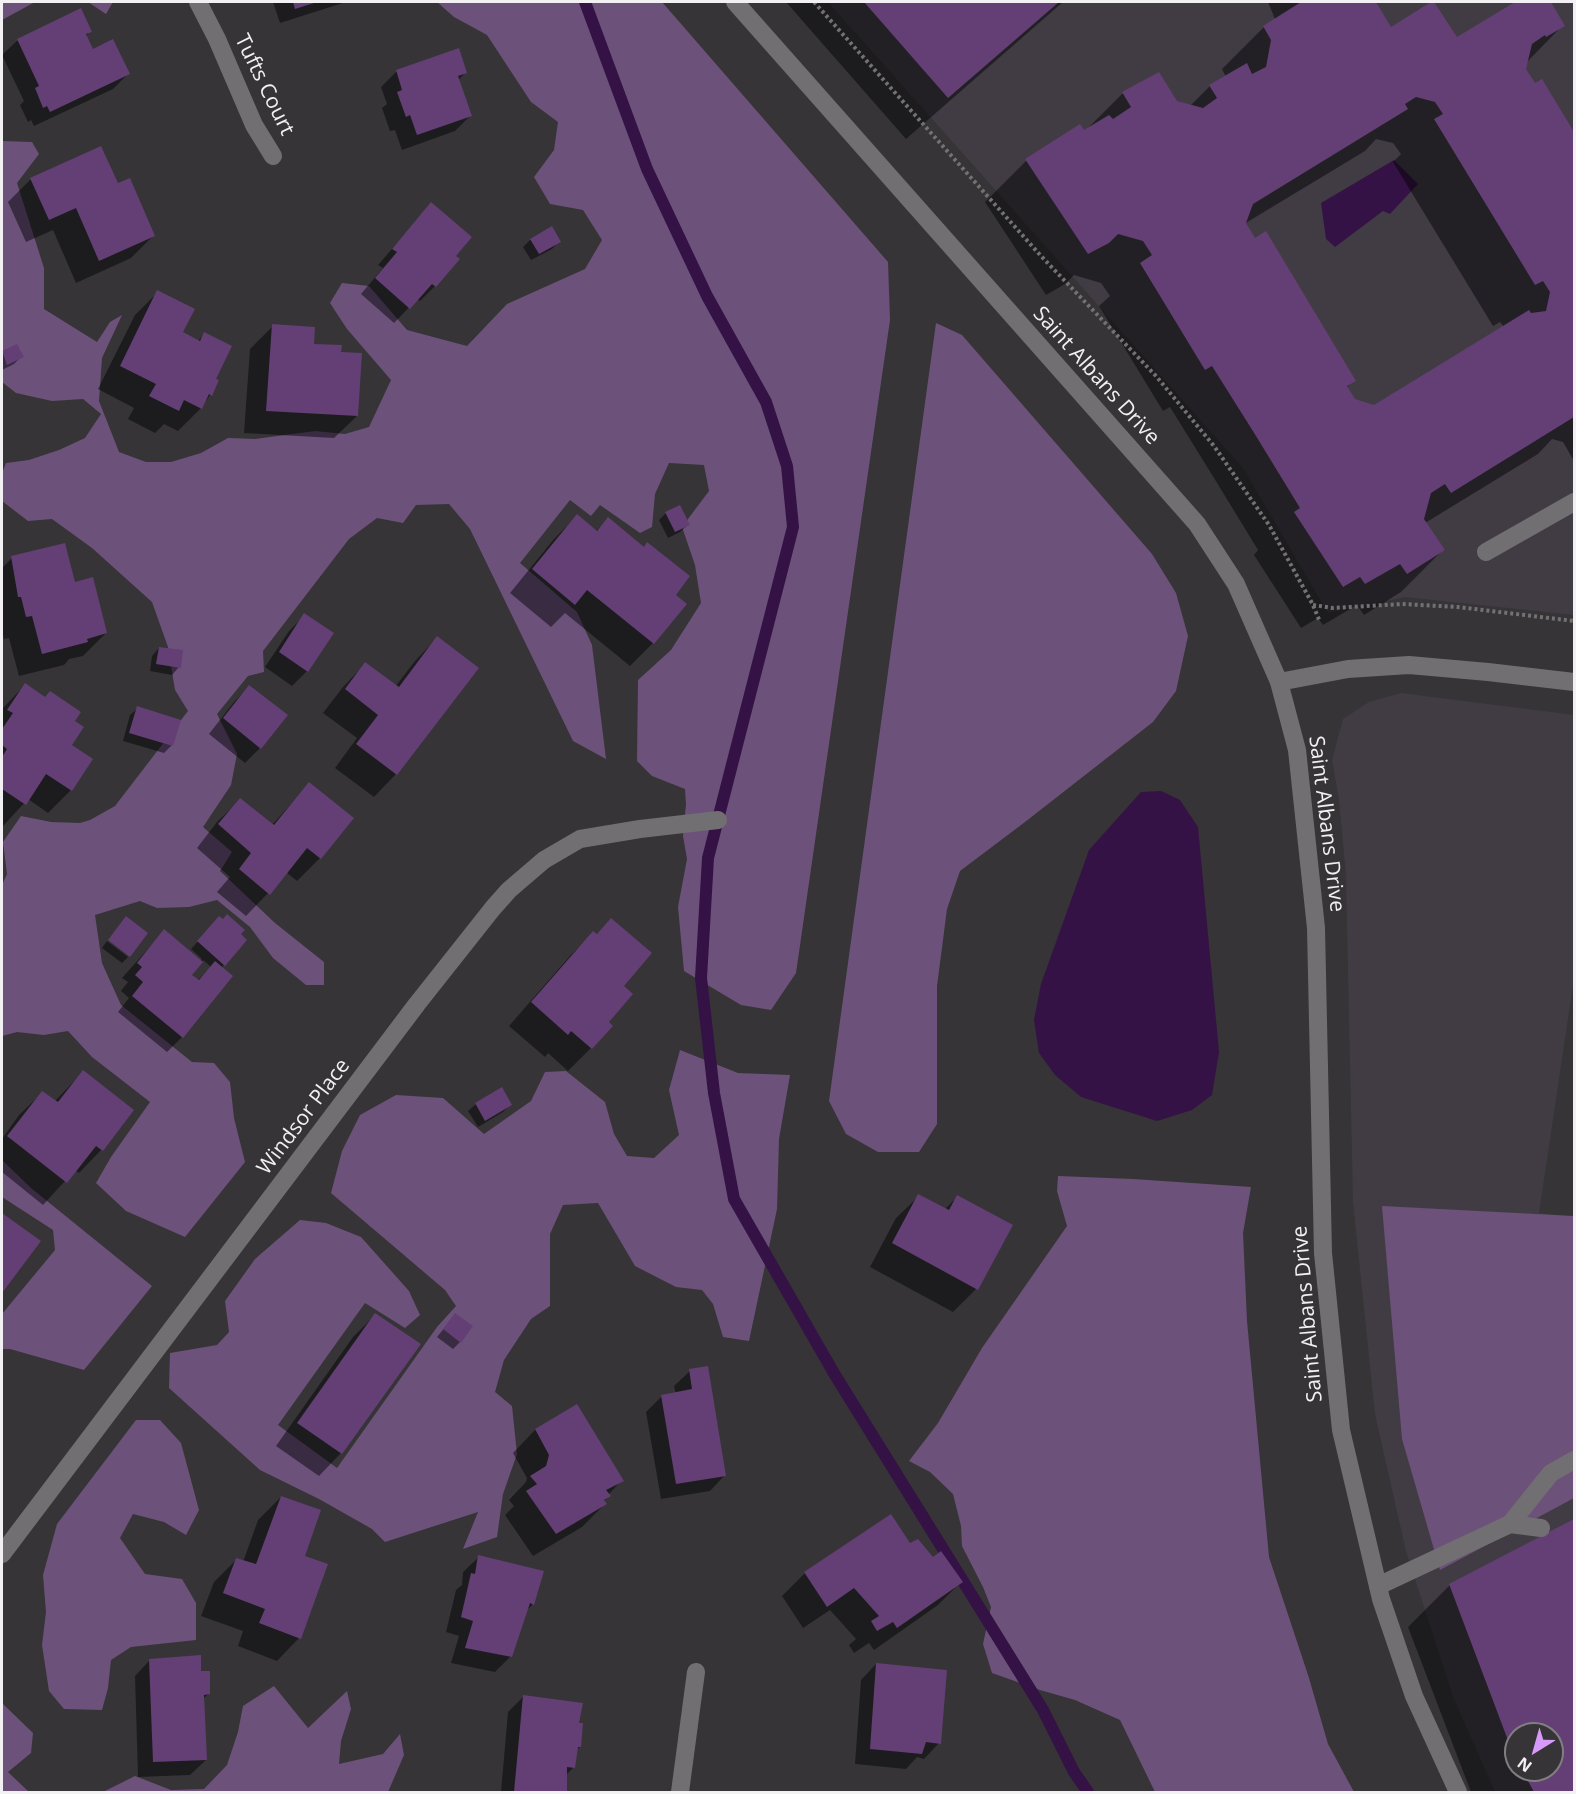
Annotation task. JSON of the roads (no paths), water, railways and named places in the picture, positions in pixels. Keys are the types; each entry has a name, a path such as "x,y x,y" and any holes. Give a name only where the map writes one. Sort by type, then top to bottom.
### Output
{"street":[{"name":"Tufts Court","path":"198,2 254,125 273,156"},
{"name":"Saint Albans Drive","path":"735,2 1197,524 1236,584 1279,682 1297,750 1316,928 1323,1253 1341,1430 1378,1586 1413,1696 1458,1792"},
{"path":"1486,552 1575,502"},
{"path":"1279,682 1348,669 1409,666 1575,682"},
{"name":"Windsor Place","path":"2,1554 423,996 509,890 544,860 580,839 718,820"},
{"path":"1378,1586 1510,1524 1551,1473 1575,1460"},
{"path":"1510,1524 1541,1528"},
{"path":"680,1792 696,1672"}],"waterway":[{"path":"585,2 647,169 707,296 766,402 787,466 793,527 708,858 701,978 714,1093 734,1199 835,1375 1043,1710 1074,1772 1088,1792"}]}
